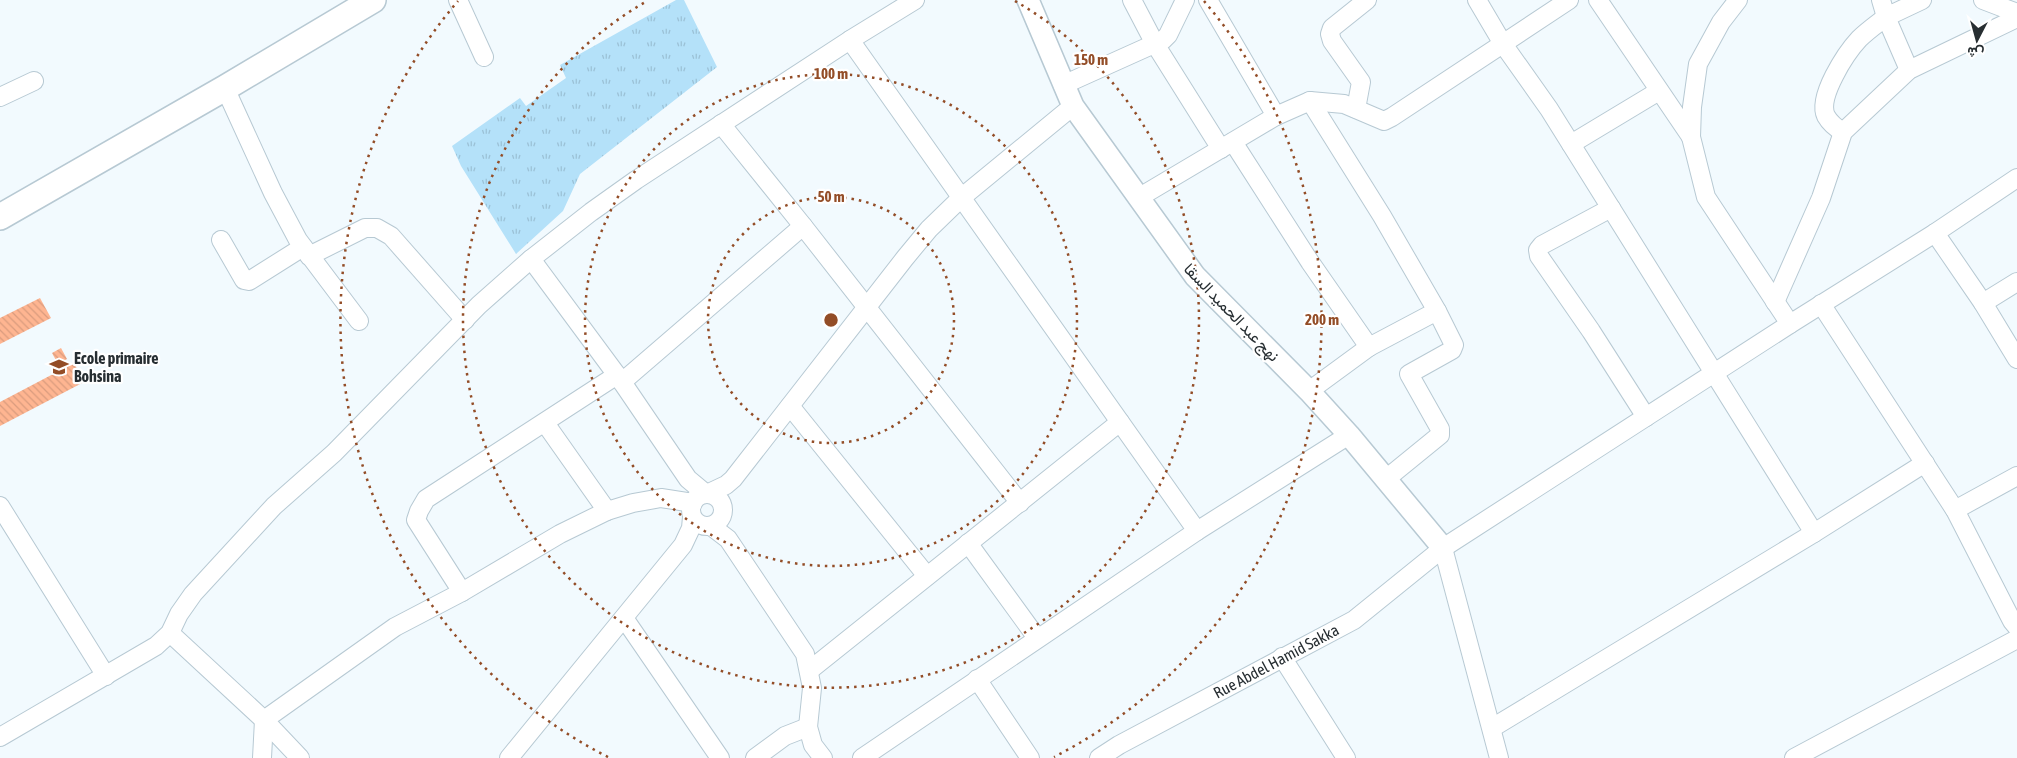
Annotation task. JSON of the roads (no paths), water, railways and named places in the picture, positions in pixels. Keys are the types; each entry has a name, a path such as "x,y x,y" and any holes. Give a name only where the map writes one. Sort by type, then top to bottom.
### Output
{"main road":[{"path":"0,217 225,88 373,0"}],"street":[{"path":"458,0 484,57"},
{"path":"0,737 156,646 170,633 179,614 194,594 274,506 334,454 465,320 531,259 598,207 720,124 915,0"},
{"name":"نهج عبد الحميد السقا","path":"1028,0 1073,106 1194,276 1309,391 1386,478 1443,548"},
{"path":"1132,0 1155,44 1369,347"},
{"path":"1063,85 1155,44 1168,35 1185,0"},
{"path":"1208,0 1276,116"},
{"path":"1356,109 1361,82 1332,41 1330,34 1332,28 1367,0"},
{"path":"1476,0 1571,144 1814,533"},
{"path":"1138,198 1276,116 1310,102 1344,104 1384,121 1570,0"},
{"path":"1598,0 1691,137"},
{"path":"1738,0 1720,22 1698,64 1692,106 1691,137 1706,197 1790,324"},
{"path":"1842,132 1834,127 1825,115 1826,98 1839,66 1883,8 1922,0"},
{"path":"1983,0 2017,13"},
{"path":"1883,8 1909,70"},
{"path":"1775,302 1821,198 1842,132 1909,70 2017,18"},
{"path":"850,40 1196,531"},
{"path":"0,97 34,81"},
{"path":"225,88 273,193 306,252 358,321"},
{"path":"1571,144 1659,91"},
{"path":"1310,102 1382,216 1438,311 1454,345 1452,350 1409,374 1441,432 1440,436 1386,478"},
{"path":"509,758 683,545 716,519 733,479 904,258 961,198 1073,106"},
{"path":"720,124 804,226 866,308 1020,502"},
{"name":"Rue Abdel Hamid Sakka","path":"1099,758 1123,752 1282,657 1354,620 1443,548 1714,372 1935,233 2017,178"},
{"path":"1611,208 1542,245 1538,250 1538,256 1591,331 1646,417"},
{"path":"462,592 416,520 426,499 545,423 620,379 804,226"},
{"path":"221,240 244,280 249,281 306,252 365,228 377,228 391,236 465,320"},
{"path":"1935,233 2014,348"},
{"path":"531,259 620,379 688,479 699,501 700,524 716,519"},
{"path":"1983,303 2017,282"},
{"path":"1821,304 1956,510 2017,627"},
{"path":"1309,391 1369,347 1438,311"},
{"path":"790,406 927,576"},
{"path":"810,670 1120,422"},
{"path":"545,423 607,511"},
{"path":"862,758 1196,531 1349,435"},
{"path":"1492,728 1814,533 1924,462"},
{"path":"1956,510 2017,476"},
{"path":"683,545 691,528 699,501 733,479"},
{"path":"264,720 395,627 462,592 560,534 607,511 661,498 699,501 718,498 716,519 805,654 810,670 812,688 808,726 814,745 823,758"},
{"path":"0,506 106,676"},
{"path":"968,543 1037,638"},
{"path":"1443,548 1499,758"},
{"path":"624,618 720,758"},
{"path":"170,633 264,720 300,758"},
{"path":"1794,758 2017,639"},
{"path":"1282,657 1346,758"},
{"path":"976,679 1030,758"},
{"path":"262,758 264,720"},
{"path":"755,758 785,736 808,726"}],"place":[{"name":"Ecole primaire Bohsina","path":"59,367"}]}
